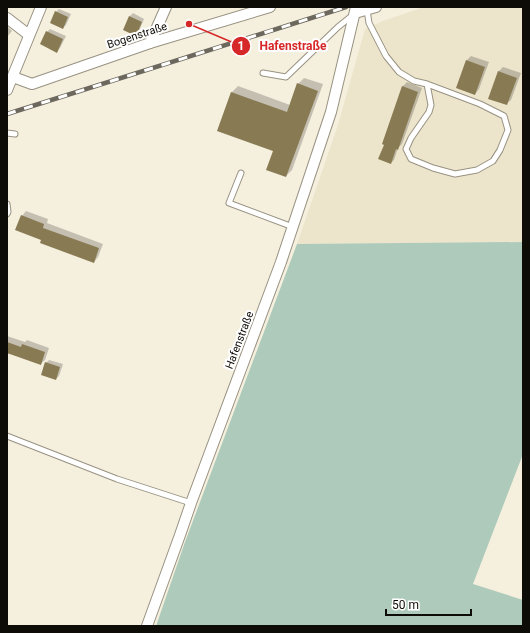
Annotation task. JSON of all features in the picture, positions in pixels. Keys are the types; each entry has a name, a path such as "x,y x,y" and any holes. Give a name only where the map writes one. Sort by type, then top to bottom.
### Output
{"street":[{"path":"7,90 41,7"},
{"path":"150,43 166,7"},
{"name":"Bogenstraße","path":"13,77 32,84 150,43 270,7"},
{"path":"356,10 371,8"},
{"name":"Hafenstraße","path":"147,626 293,227 332,112 356,10"},
{"path":"7,18 29,35"}],"lane":[{"path":"371,8 369,23 386,56 399,72 414,81 427,84 480,104 504,116 508,130 500,150 493,161 477,170 455,174 433,168 411,159 406,149 411,138 430,112 431,105 427,84"},
{"path":"263,73 286,77 356,10"},
{"path":"7,133 15,134"},
{"path":"241,173 229,203 293,227"},
{"path":"7,204 7,214"},
{"path":"7,436 118,479 191,503"}],"shaded area":[{"path":"424,7 523,7 523,242 297,244 338,125 365,29 383,21"}],"green space":[{"path":"523,242 523,454 473,584 523,600 523,626 156,626 185,542 297,244"}],"building":[{"path":"55,11 68,17 63,29 50,23"},
{"path":"129,16 142,22 136,36 123,30"},
{"path":"46,31 63,39 57,53 40,44"},
{"path":"466,60 485,67 475,95 456,88"},
{"path":"498,71 517,78 507,105 488,99"},
{"path":"297,83 318,91 286,177 266,170 273,151 217,131 231,92 287,112"},
{"path":"402,86 418,92 398,150 396,149 391,164 378,159 384,145 382,144"},
{"path":"21,215 44,224 43,228 99,248 94,263 40,243 41,240 15,230"},
{"path":"7,342 21,347 22,344 45,352 41,365 7,353"},
{"path":"45,362 60,367 56,380 41,375"}],"railway":[{"path":"7,114 346,7"}],"place":[{"name":"Hafenstraße","path":"189,24"}]}
